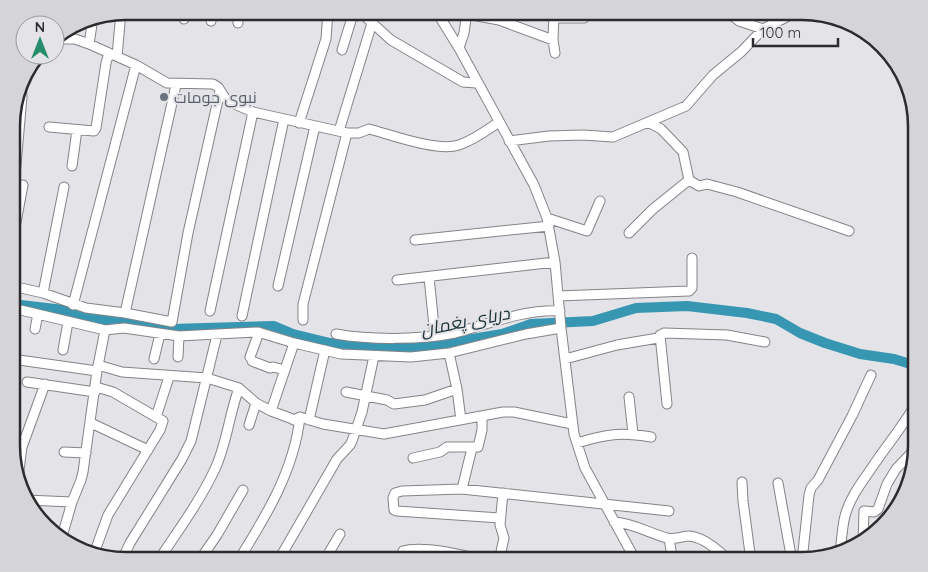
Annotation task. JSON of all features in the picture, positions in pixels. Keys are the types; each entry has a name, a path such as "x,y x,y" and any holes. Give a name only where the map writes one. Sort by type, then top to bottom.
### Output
{"street":[{"path":"299,122 326,39 327,20"},
{"path":"342,50 351,20"},
{"path":"369,20 391,40 463,82 476,83"},
{"path":"442,20 459,48 476,83 534,185 548,222 555,262 572,424 585,468 631,552"},
{"path":"459,48 466,20"},
{"path":"499,20 553,40"},
{"path":"554,20 553,40 555,53"},
{"path":"738,20 763,29"},
{"path":"510,141 549,136 583,135 613,137 686,106 713,75 741,52 763,29 780,20"},
{"path":"49,127 94,131 96,128 106,63 113,54 119,21"},
{"path":"303,320 303,304 343,132 372,23"},
{"path":"89,44 92,26"},
{"path":"66,39 74,39 113,54 167,83 213,84 232,103 253,112 343,132 359,133 369,129 438,147 458,146 480,135 499,122"},
{"path":"73,305 136,65"},
{"path":"125,312 176,84"},
{"path":"20,288 43,293 86,308 125,312 172,322 188,233 220,91"},
{"path":"210,311 253,112"},
{"path":"242,316 284,119"},
{"path":"648,122 661,129 683,152 689,180 698,186 707,184 737,192 849,231"},
{"path":"278,286 315,126"},
{"path":"72,166 77,130"},
{"path":"629,233 653,209 689,180"},
{"path":"20,200 23,184"},
{"path":"43,293 64,187"},
{"path":"414,240 548,222 587,230 600,201"},
{"path":"558,296 689,291 692,288 692,258"},
{"path":"397,280 555,262"},
{"path":"429,277 435,336"},
{"path":"336,334 389,337 435,336 536,311 560,314"},
{"path":"20,312 38,314 105,330 124,328 179,336 258,332 294,343 342,354 374,356 411,357 449,353 526,334 561,328"},
{"path":"35,329 38,314"},
{"path":"63,350 68,322"},
{"path":"64,531 81,480 105,330"},
{"path":"258,332 251,359 270,368 275,367 285,370"},
{"path":"565,359 617,345 658,338 660,335 668,333 727,336 765,342"},
{"path":"154,359 160,334"},
{"path":"126,552 191,441 217,335"},
{"path":"660,335 667,404"},
{"path":"178,357 179,336"},
{"path":"271,411 294,343"},
{"path":"243,552 273,503 278,491 304,419 325,350"},
{"path":"449,353 457,389 461,420"},
{"path":"283,552 337,459 350,445 366,396 374,356"},
{"path":"20,360 122,372 207,378 239,388 256,403 294,420 304,419 384,434 503,412 514,412 572,424"},
{"path":"803,552 811,488 818,480 852,416 871,375"},
{"path":"156,417 169,376"},
{"path":"27,382 113,392 163,421 148,450 108,515 96,547"},
{"path":"21,456 22,447 44,384"},
{"path":"164,552 215,470 227,438 232,409 239,388"},
{"path":"346,392 387,400 394,404 425,400 457,389"},
{"path":"629,397 633,434"},
{"path":"249,425 256,403"},
{"path":"412,458 440,452 447,447 478,447 482,430 482,416"},
{"path":"841,544 844,518 859,484 908,417"},
{"path":"91,423 148,450"},
{"path":"577,443 610,434 633,434 651,437"},
{"path":"462,489 472,448"},
{"path":"64,452 86,453"},
{"path":"863,532 864,511 874,512 878,509 887,484 896,469 907,456"},
{"path":"742,482 750,552"},
{"path":"778,483 791,552"},
{"path":"500,518 394,510 393,498 395,493 402,491 444,488 670,511"},
{"path":"205,552 243,490"},
{"path":"501,552 504,538 500,518 503,493"},
{"path":"35,500 72,502"},
{"path":"614,522 625,522 669,539 689,536 700,539 720,552"},
{"path":"329,552 340,534"},
{"path":"669,539 671,552"},
{"path":"403,551 411,549 434,552"}],"waterway":[{"name":"دریای پغمان","path":"20,305 64,310 96,319 172,329 274,326 293,334 330,343 384,347 424,347 502,334 531,324 593,321 636,308 687,306 747,313 776,319 800,333 825,343 860,354 894,359 908,363"}],"place":[{"name":"نبوی جومات","path":"164,97"}]}
